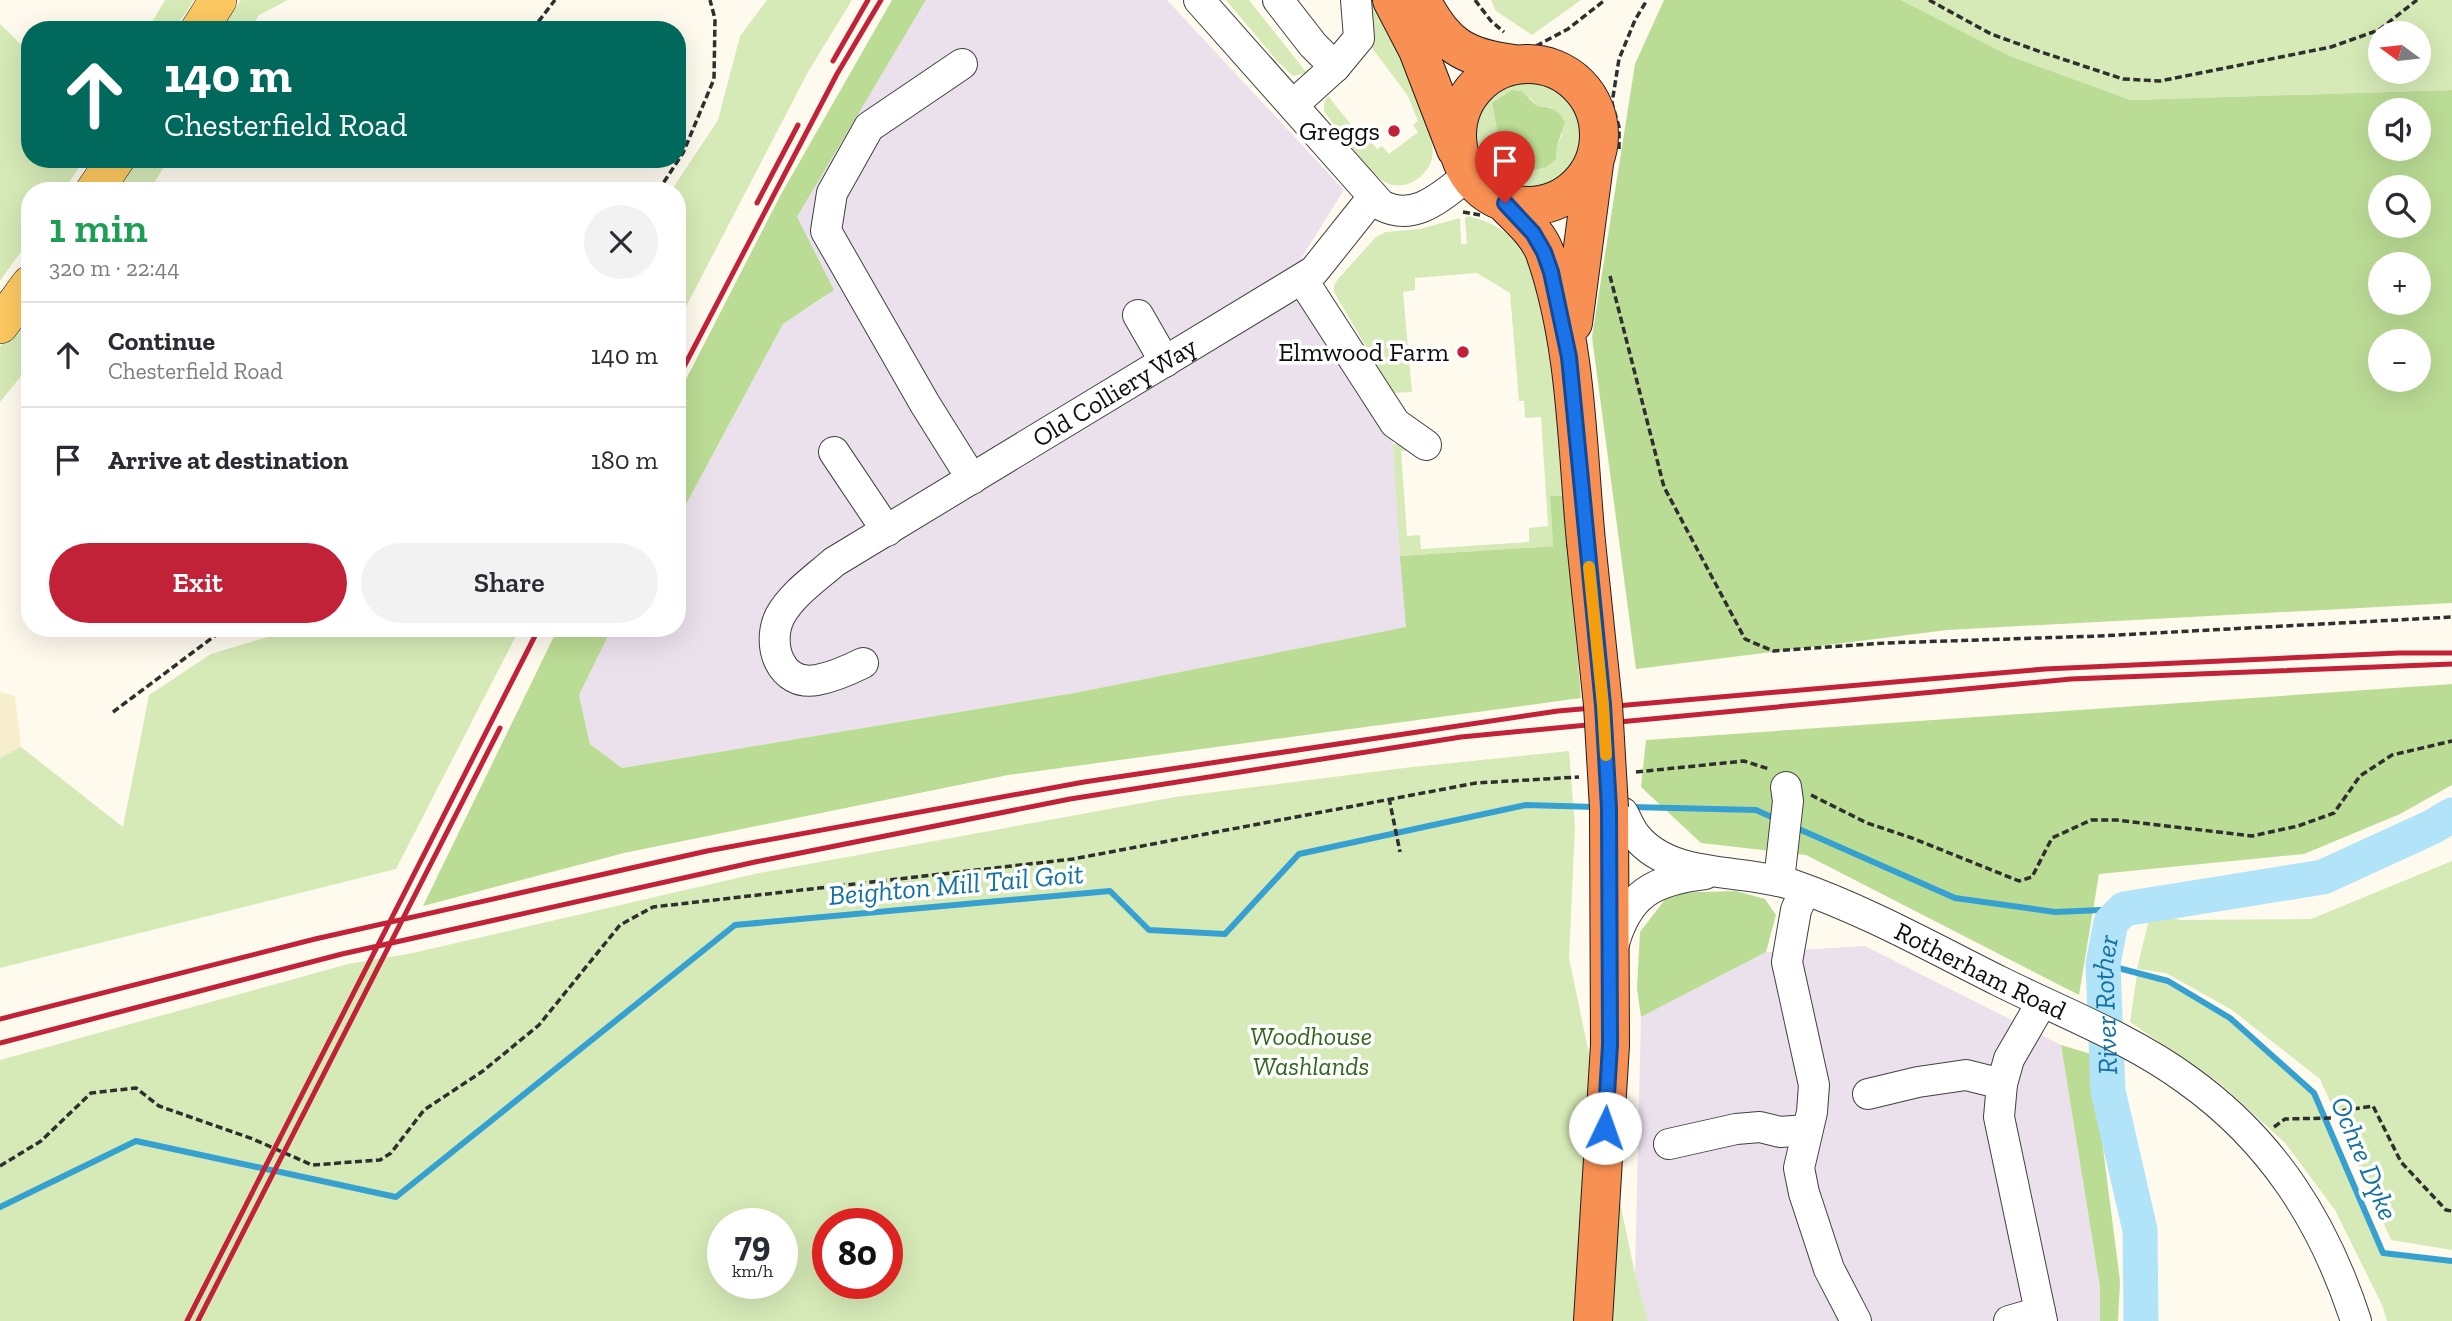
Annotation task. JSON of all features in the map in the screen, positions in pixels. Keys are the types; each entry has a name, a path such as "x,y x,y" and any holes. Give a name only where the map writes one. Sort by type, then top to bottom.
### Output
{"highway":[{"path":"1392,0 1418,50 1464,168 1483,191 1505,203 1524,207 1549,204 1573,192 1606,158"},
{"path":"1421,0 1434,24 1454,43 1483,60 1518,48"},
{"path":"1464,168 1458,125 1466,101 1492,71 1518,48"},
{"path":"1518,48 1548,67 1564,72 1576,82 1591,102 1606,158 1582,245 1569,357"},
{"path":"1505,203 1533,233 1544,252 1551,272 1569,357 1605,726 1616,810 1609,970 1610,1045 1593,1321"}],"main road":[{"path":"205,21 218,0"},
{"path":"0,325 21,296"}],"street":[{"path":"1278,0 1313,45 1335,67"},
{"path":"1293,105 1335,67 1359,38 1356,0"},
{"path":"1204,2 1373,197 1389,209 1408,212 1428,205 1464,168"},
{"path":"962,64 869,127 832,193 826,231 925,404 972,479"},
{"name":"Old Colliery Way","path":"863,663 817,680 797,679 782,668 774,649 776,629 788,605 834,562 1314,271 1373,197"},
{"path":"1302,279 1395,424 1426,445"},
{"path":"1138,316 1165,362"},
{"path":"834,452 887,531"},
{"path":"1787,794 1789,874 1796,911 1787,962 1814,1085 1812,1112 1799,1168 1804,1193 1829,1269 1856,1321"},
{"path":"1616,810 1636,836 1659,856 1684,866 1719,872"},
{"path":"1609,970 1612,950 1621,925 1645,892 1674,878 1719,872"},
{"name":"Rotherham Road","path":"1719,872 1789,874 1841,903 2136,1048 2185,1078 2206,1094 2269,1157 2308,1210 2342,1280 2356,1321"},
{"path":"2009,1321 2040,1315 1999,1117 2002,1084 2009,1059 2042,1002"},
{"path":"1868,1094 1966,1074 2002,1084"},
{"path":"1669,1144 1736,1129 1760,1128 1780,1132 1807,1130"}],"path":[{"path":"539,21 555,0"},
{"path":"686,146 714,79 715,19 710,0"},
{"path":"1475,0 1518,48 1538,47 1568,29 1605,0"},
{"path":"1606,158 1619,127 1612,103 1619,59 1635,20 1647,0"},
{"path":"1929,0 1991,34 2041,52 2123,79 2160,81 2331,47 2379,30 2417,0"},
{"path":"1609,268 1610,282 1664,487 1745,639 1773,651 1886,643 2099,636 2452,617"},
{"path":"113,712 213,637"},
{"path":"1636,772 1744,761 1767,767 1779,775 1787,794 1801,790 1867,823 2019,881 2032,877 2052,838 2091,820 2116,820 2252,836 2298,827 2334,813 2360,776 2392,755 2452,741"},
{"path":"0,1166 41,1142 90,1093 136,1088 159,1106 253,1139 312,1165 380,1160 391,1153 424,1110 483,1071 539,1025 620,925 653,907 1073,859 1476,783 1581,777"},
{"path":"1389,798 1401,852"},
{"path":"2285,1119 2331,1118 2340,1111 2373,1105 2401,1162 2446,1210 2452,1211"}],"shaded area":[{"path":"926,0 1167,0 1344,190 1302,257 1389,415 1407,627 1074,693 622,768 590,744 579,695 608,637 686,637 686,504 783,324 826,296 797,217"},
{"path":"0,692 15,696 21,747 0,758"},
{"path":"1865,946 2061,1045 2100,1287 2100,1321 1648,1321 1635,1274 1641,1017 1766,952"}],"green space":[{"path":"165,0 194,0 180,21 152,21"},
{"path":"241,0 288,0 259,15 255,21 227,21"},
{"path":"767,0 852,0 808,72 686,307 686,182 677,182 718,120 740,36"},
{"path":"892,0 926,0 797,217 834,290 783,324 686,504 686,379 780,196"},
{"path":"1226,0 1249,0 1307,73 1293,76"},
{"path":"1359,0 1379,0 1410,69 1428,123 1433,146 1430,164 1418,179 1408,184 1393,185 1383,181 1352,148 1324,111 1328,96 1361,137 1365,134 1377,149 1382,146 1389,154 1418,132 1413,125 1418,121 1408,96 1366,40"},
{"path":"1491,0 1581,0 1532,35 1496,11"},
{"path":"1664,0 1901,0 2010,56 2131,100 2452,90 2452,603 1947,630 1636,669 1592,337 1635,64"},
{"path":"1901,0 2452,0 2452,90 2131,100 2010,56"},
{"path":"0,24 21,44 21,168 79,168 69,182 21,182 21,252 0,281"},
{"path":"1530,77 1544,81 1566,95 1574,105 1582,128 1581,141 1574,162 1556,181 1537,188 1512,188 1492,179 1478,162 1471,141 1472,119 1481,99 1501,84","holes":["1530,98 1537,106 1551,107 1562,134 1556,159 1519,164 1505,172 1497,169 1483,147 1497,130 1492,103"]},
{"path":"1512,90 1521,91 1537,106 1554,110 1565,122 1557,146 1556,159 1546,167 1530,171 1519,164 1505,172 1493,166 1485,156 1483,147 1497,130 1492,103"},
{"path":"126,168 163,168 155,182 116,182"},
{"path":"1468,216 1497,227 1518,245 1528,263 1537,265 1546,301 1564,496 1550,496 1553,546 1400,556 1393,444 1397,444 1397,438 1415,450 1401,451 1407,536 1420,535 1421,549 1529,542 1529,528 1548,526 1541,417 1525,418 1524,401 1519,401 1510,293 1477,273 1415,278 1415,290 1403,292 1412,392 1393,393 1334,292 1338,279 1376,237 1386,232 1420,229 1460,218 1461,244 1467,244 1465,218"},
{"path":"21,318 21,376 0,402 0,347"},
{"path":"1550,496 1564,496 1581,698 1008,775 624,853 423,906 554,637 608,637 579,695 590,744 622,768 1074,693 1406,627 1400,556 1553,546"},
{"path":"267,637 515,637 396,869 0,968 0,758 21,747 123,827 149,695 211,654"},
{"path":"2452,684 2452,785 2400,814 2304,854 2099,874 2079,995 1806,855 1701,843 1641,787 1646,740"},
{"name":"Woodhouse Washlands","path":"1569,751 1575,827 1569,958 1635,1274 1648,1321 0,1321 0,1060 348,964 413,953 759,873 1175,797 1412,767"},
{"path":"2452,861 2452,1250 2391,1240 2320,1079 2232,1010 2166,973 2137,969 2151,911 2180,920 2311,919"},
{"path":"1736,891 1765,899 1776,915 1766,952 1641,1017 1637,988 1640,932 1670,893"},
{"path":"2137,974 2168,981 2230,1018 2314,1093 2383,1253 2452,1261 2452,1321 2387,1321 2382,1305 2335,1210 2285,1143 2220,1083 2130,1022"},
{"path":"2061,1045 2091,1054 2120,1281 2118,1321 2100,1321 2100,1287"}],"waterway":[{"name":"Beighton Mill Tail Goit","path":"0,1207 136,1141 396,1197 735,925 1110,891 1149,930 1225,934 1299,854 1526,805 1596,807"},
{"name":"Beighton Mill Tail Goit","path":"1631,807 1756,810 1776,819"},
{"name":"River Rother","path":"2141,1321 2140,1230 2108,1091 2103,964 2111,922 2124,909 2323,877 2432,827 2452,815"},
{"name":"Beighton Mill Tail Goit","path":"1792,826 1955,898 2055,912 2124,909"},
{"name":"Ochre Dyke","path":"2103,964 2168,981 2230,1018 2314,1093 2383,1253 2452,1261"}],"railway":[{"path":"833,61 868,0"},
{"path":"686,363 837,74 881,0"},
{"path":"757,203 798,125"},
{"path":"187,1321 534,637"},
{"path":"0,1019 315,939 707,851 1084,782 1558,711 2045,669 2452,653"},
{"path":"0,1043 342,954 755,862 1070,799 1461,737 2071,679 2452,664"},
{"path":"198,1321 500,728"}],"slow traffic":[{"path":"1589,567 1606,755"}],"place":[{"name":"Greggs","path":"1394,131"},
{"name":"Elmwood Farm","path":"1463,352"}],"route":[{"path":"1505,203 1533,233 1544,252 1551,272 1569,357 1603,705 1609,808 1610,1045 1605,1128"}]}
